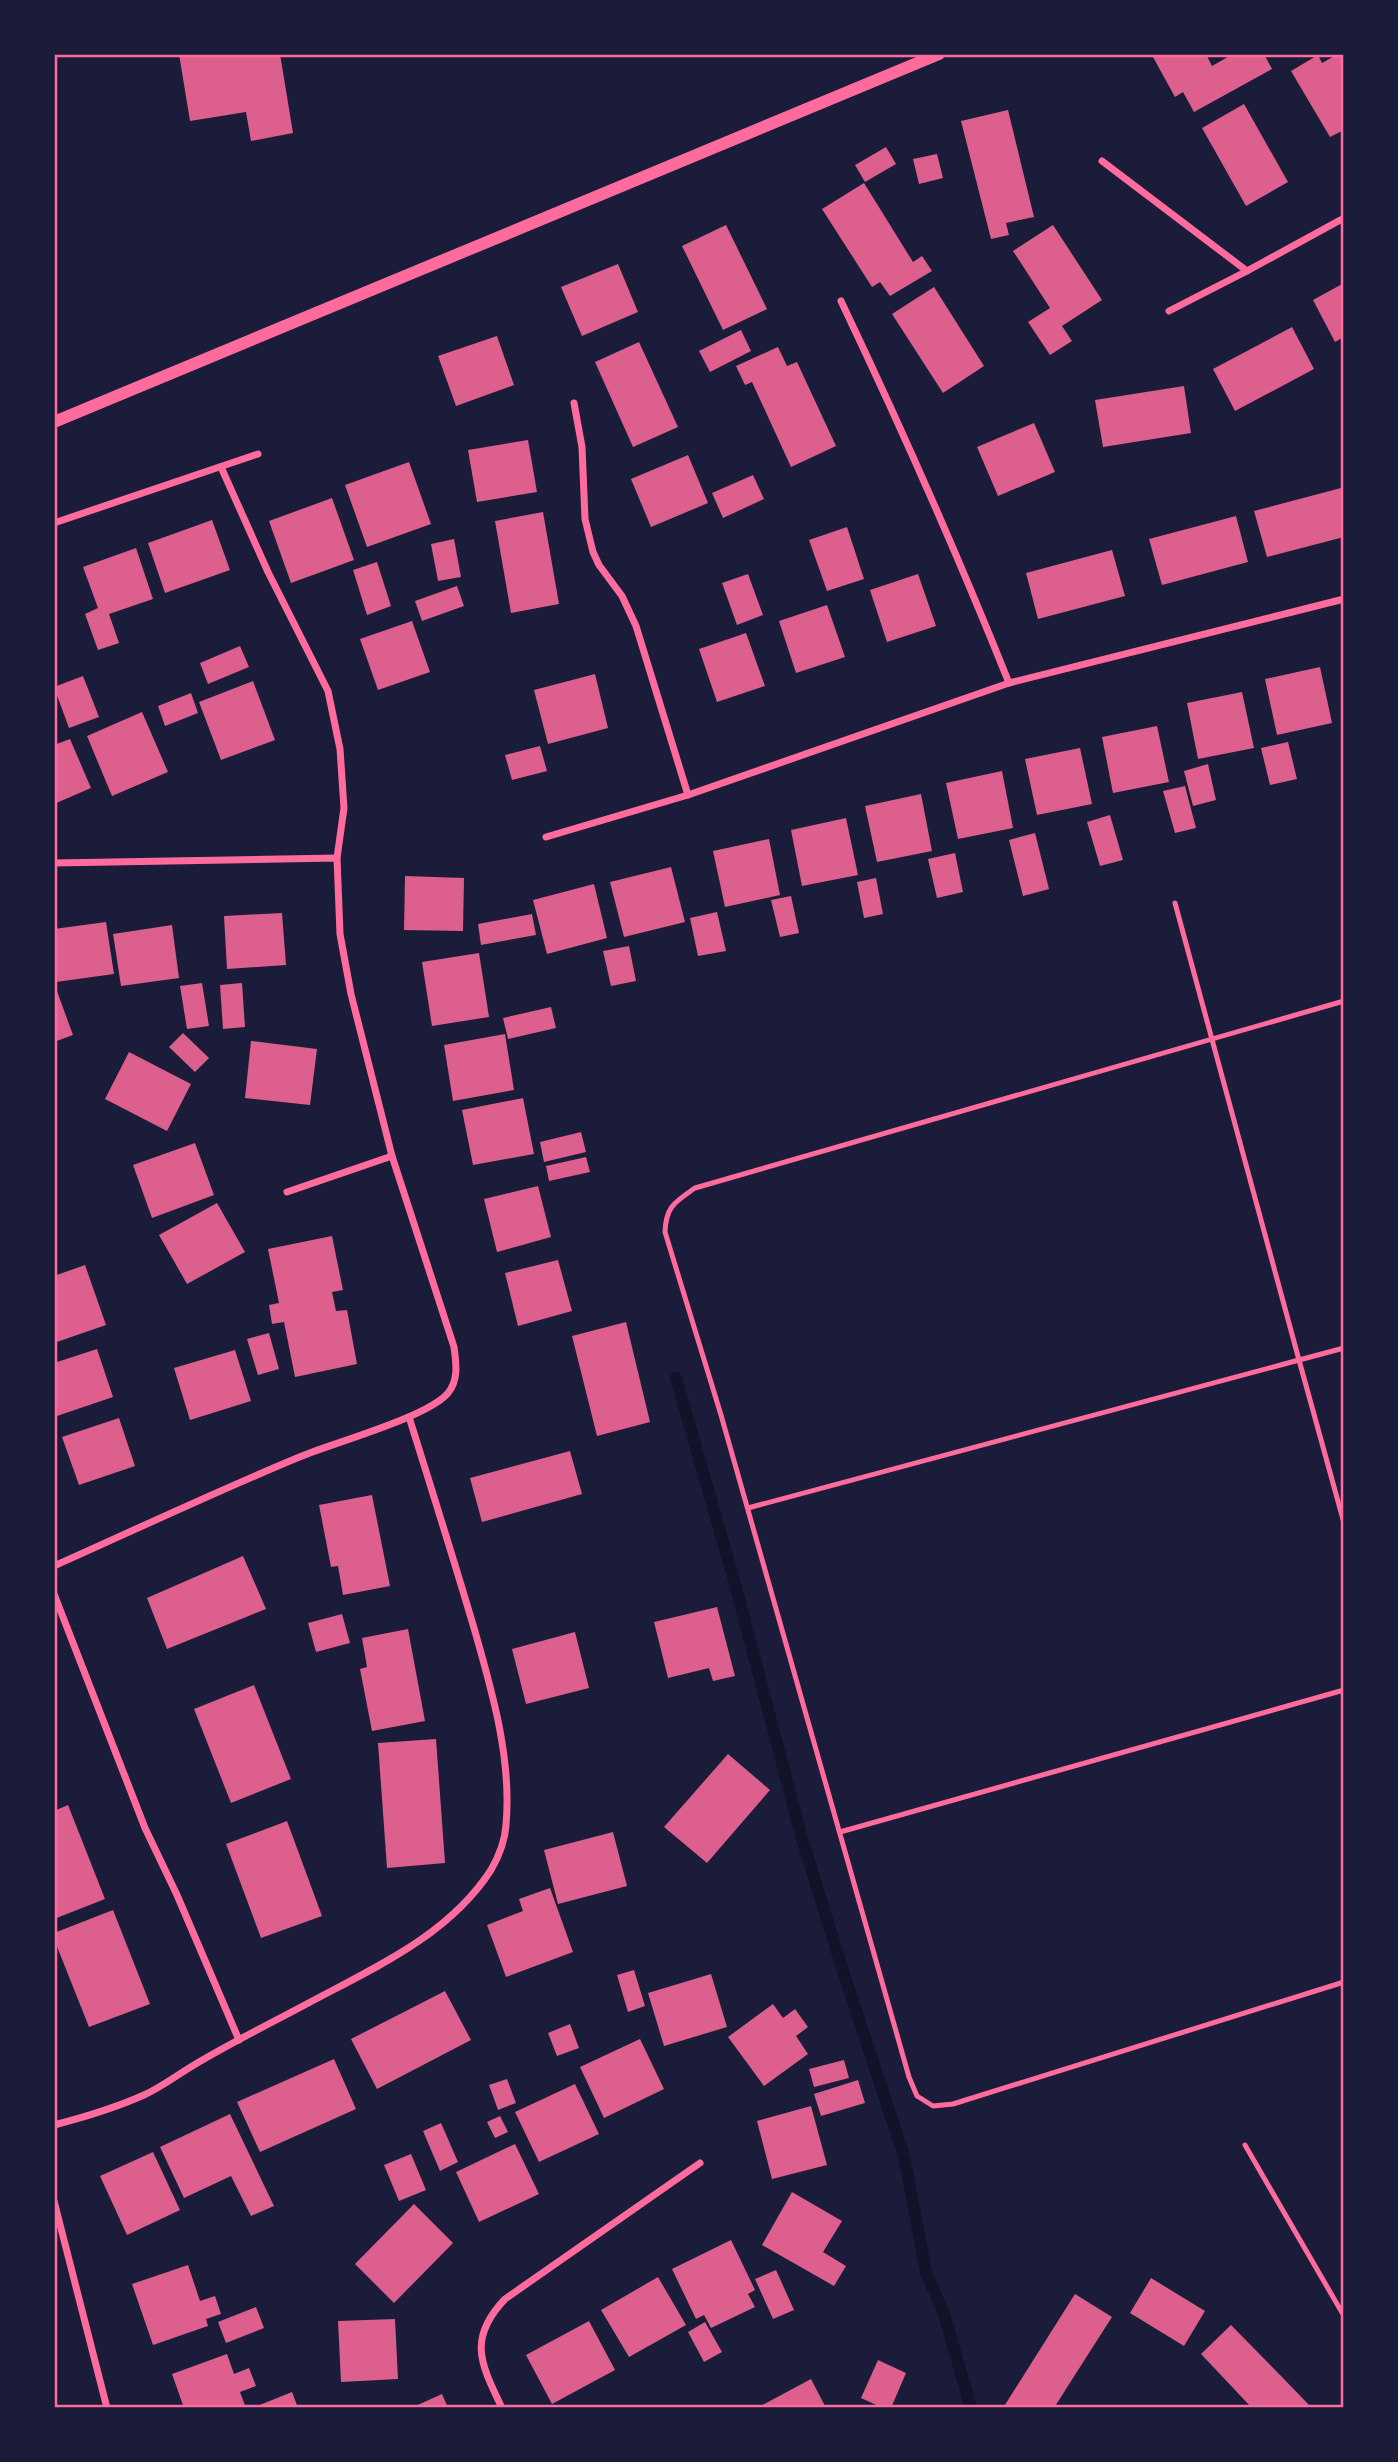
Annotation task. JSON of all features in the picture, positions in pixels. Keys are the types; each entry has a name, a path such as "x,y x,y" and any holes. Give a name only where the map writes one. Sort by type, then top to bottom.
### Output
{"street":[{"path":"54,422 939,54"},
{"path":"1101,161 1247,271"},
{"path":"1169,311 1344,218"},
{"path":"841,301 904,432 959,556 1009,682"},
{"path":"574,404 582,447 585,519 593,552 599,565 622,596 636,626 688,795"},
{"path":"54,523 258,454"},
{"path":"54,1566 299,1457 431,1406 448,1393 454,1384 457,1364 454,1347 392,1156 344,962 337,905 337,858 344,807 340,749 328,691 268,572 221,467"},
{"path":"546,836 688,795 1009,682 1344,599"},
{"path":"54,863 337,858"},
{"path":"287,1192 392,1156"},
{"path":"54,2125 97,2114 145,2094 400,1954 429,1935 474,1892 491,1870 501,1849 506,1828 505,1765 490,1686 461,1583 408,1416"},
{"path":"54,1594 145,1828 239,2040"},
{"path":"502,2408 484,2367 482,2352 485,2325 494,2311 700,2163"},
{"path":"54,2201 107,2408"}],"lane":[{"path":"1175,903 1344,1523"},
{"path":"1344,1001 695,1188 674,1203 666,1217 665,1232 748,1508 909,2077 917,2096 933,2106 953,2104 1344,1982"},
{"path":"748,1508 1344,1348"},
{"path":"840,1832 1344,1689"},
{"path":"1245,2145 1344,2316"}],"building":[{"path":"179,54 280,54 293,133 251,141 246,112 190,121"},
{"path":"1159,54 1206,54 1212,66 1233,54 1264,54 1272,69 1194,112 1183,92 1175,97 1153,57"},
{"path":"1338,54 1344,54 1344,130 1330,137 1291,71 1318,55 1322,63"},
{"path":"1244,104 1288,182 1246,206 1202,128"},
{"path":"1008,110 1034,217 1006,223 1009,235 991,239 961,121"},
{"path":"886,147 896,164 865,182 855,165"},
{"path":"937,154 943,178 919,184 913,159"},
{"path":"864,183 913,262 922,256 932,271 890,296 880,282 872,287 822,209"},
{"path":"726,225 767,309 723,330 682,246"},
{"path":"1053,225 1102,300 1062,326 1072,341 1050,355 1028,322 1050,308 1013,251"},
{"path":"618,264 638,312 582,336 561,287"},
{"path":"1344,283 1344,337 1335,342 1313,300"},
{"path":"934,287 984,366 943,393 892,314"},
{"path":"1292,327 1314,369 1235,411 1213,369"},
{"path":"741,330 751,351 710,372 699,351"},
{"path":"497,336 514,385 456,406 438,356"},
{"path":"639,342 678,427 633,447 595,362"},
{"path":"778,347 787,366 797,362 836,446 791,467 752,382 745,385 736,366"},
{"path":"1184,386 1191,433 1103,447 1095,400"},
{"path":"1034,423 1055,472 998,496 977,447"},
{"path":"528,440 537,492 477,502 468,450"},
{"path":"688,455 708,503 651,527 631,479"},
{"path":"409,462 431,524 367,547 345,485"},
{"path":"753,475 764,499 723,518 712,493"},
{"path":"1341,488 1344,498 1344,537 1267,557 1254,511"},
{"path":"332,498 354,560 291,583 269,521"},
{"path":"543,512 559,604 511,613 495,521"},
{"path":"1236,516 1248,562 1162,585 1149,539"},
{"path":"212,520 230,570 165,593 148,543"},
{"path":"847,527 864,579 827,591 809,540"},
{"path":"454,539 461,577 438,581 431,544"},
{"path":"136,548 153,599 109,614 119,643 98,650 85,614 98,608 83,567"},
{"path":"1112,550 1125,596 1038,619 1026,573"},
{"path":"377,562 391,606 367,615 353,570"},
{"path":"748,574 763,615 737,625 722,583"},
{"path":"918,574 936,626 887,642 870,590"},
{"path":"457,586 464,606 422,621 415,601"},
{"path":"827,605 845,657 796,673 779,621"},
{"path":"412,621 430,672 378,690 360,639"},
{"path":"746,633 765,686 717,702 699,649"},
{"path":"240,646 249,667 208,684 200,663"},
{"path":"1320,667 1332,723 1277,735 1265,679"},
{"path":"595,674 608,728 548,744 534,690"},
{"path":"83,676 99,717 69,728 54,687"},
{"path":"253,681 275,740 221,760 199,702"},
{"path":"1242,692 1254,748 1198,759 1187,703"},
{"path":"191,693 198,713 165,726 158,706"},
{"path":"142,712 168,772 112,796 87,736"},
{"path":"1157,726 1169,782 1113,793 1102,737"},
{"path":"70,739 91,788 54,804 54,745"},
{"path":"1288,742 1297,779 1270,785 1261,748"},
{"path":"540,746 547,771 512,780 505,755"},
{"path":"1080,748 1092,804 1037,815 1025,759"},
{"path":"1208,764 1216,800 1193,806 1184,771"},
{"path":"1002,771 1013,828 958,839 946,783"},
{"path":"1185,786 1196,828 1175,833 1163,791"},
{"path":"921,794 932,851 877,862 865,806"},
{"path":"1110,815 1123,860 1100,866 1087,822"},
{"path":"846,818 858,875 802,886 791,830"},
{"path":"1035,833 1049,889 1023,896 1009,840"},
{"path":"769,839 780,895 725,907 713,851"},
{"path":"955,853 963,892 937,898 928,859"},
{"path":"671,867 685,922 624,937 610,882"},
{"path":"405,876 464,878 463,931 404,930"},
{"path":"876,878 883,914 864,918 857,882"},
{"path":"594,884 607,938 547,954 533,900"},
{"path":"791,896 799,933 780,937 771,900"},
{"path":"717,912 726,951 698,956 690,918"},
{"path":"282,913 286,965 227,969 224,916"},
{"path":"532,914 536,935 481,945 478,924"},
{"path":"106,922 114,974 56,982 54,929"},
{"path":"172,925 179,978 121,986 113,934"},
{"path":"629,946 636,981 611,986 603,951"},
{"path":"479,953 489,1017 432,1026 422,962"},
{"path":"54,983 73,1035 54,1042"},
{"path":"202,983 209,1026 187,1029 180,986"},
{"path":"242,983 245,1027 223,1029 220,985"},
{"path":"551,1007 556,1028 508,1039 503,1018"},
{"path":"183,1033 209,1058 195,1072 169,1047"},
{"path":"505,1034 514,1090 453,1101 444,1045"},
{"path":"251,1041 317,1049 310,1105 245,1098"},
{"path":"129,1052 191,1084 167,1131 105,1099"},
{"path":"523,1098 534,1154 473,1165 462,1110"},
{"path":"581,1132 586,1152 544,1162 540,1142"},
{"path":"195,1143 214,1195 152,1218 133,1165"},
{"path":"586,1157 590,1172 549,1181 546,1166"},
{"path":"538,1186 551,1237 497,1252 484,1199"},
{"path":"217,1203 245,1252 187,1284 159,1235"},
{"path":"332,1236 343,1290 332,1292 336,1311 347,1310 357,1364 295,1377 284,1322 272,1324 269,1305 279,1303 268,1249"},
{"path":"558,1260 572,1311 518,1326 505,1273"},
{"path":"85,1265 106,1325 54,1343 54,1276"},
{"path":"626,1322 650,1422 597,1436 572,1336"},
{"path":"269,1333 279,1369 258,1375 247,1339"},
{"path":"97,1349 113,1397 57,1416 54,1408 54,1363"},
{"path":"235,1350 251,1401 190,1420 174,1368"},
{"path":"119,1418 135,1466 79,1485 62,1437"},
{"path":"570,1451 582,1494 482,1522 470,1478"},
{"path":"372,1495 390,1586 343,1595 338,1566 331,1567 319,1505"},
{"path":"243,1556 266,1609 167,1649 147,1598"},
{"path":"717,1607 735,1676 713,1681 709,1668 668,1678 654,1622"},
{"path":"342,1614 350,1643 316,1652 308,1623"},
{"path":"408,1629 425,1721 372,1731 360,1669 367,1667 362,1638"},
{"path":"575,1632 589,1688 526,1704 512,1649"},
{"path":"254,1685 291,1779 231,1803 194,1709"},
{"path":"436,1739 445,1863 387,1868 378,1743"},
{"path":"728,1754 770,1790 707,1863 664,1827"},
{"path":"68,1805 105,1899 54,1919 54,1811"},
{"path":"287,1821 322,1916 261,1938 226,1844"},
{"path":"613,1832 627,1886 558,1904 544,1850"},
{"path":"550,1888 573,1952 506,1977 487,1925 523,1911 519,1899"},
{"path":"113,1910 150,2004 89,2027 54,1933"},
{"path":"634,1970 645,2006 628,2012 617,1975"},
{"path":"711,1974 727,2027 664,2046 648,1993"},
{"path":"445,1991 471,2040 377,2089 351,2039"},
{"path":"773,2004 783,2018 795,2009 808,2027 796,2036 808,2054 764,2086 728,2037"},
{"path":"570,2024 579,2048 557,2056 548,2033"},
{"path":"640,2039 664,2089 604,2118 580,2067"},
{"path":"334,2059 356,2109 260,2152 237,2102"},
{"path":"844,2060 849,2078 814,2087 809,2069"},
{"path":"507,2079 516,2103 498,2110 489,2085"},
{"path":"858,2080 865,2103 821,2116 814,2094"},
{"path":"575,2084 599,2134 539,2162 515,2112"},
{"path":"811,2106 827,2165 772,2179 757,2121"},
{"path":"230,2114 274,2206 251,2216 231,2176 184,2198 160,2147"},
{"path":"500,2116 508,2132 495,2138 487,2122"},
{"path":"441,2123 458,2162 440,2171 423,2131"},
{"path":"515,2144 539,2194 479,2222 456,2172"},
{"path":"153,2152 180,2210 127,2235 100,2176"},
{"path":"411,2154 426,2190 399,2201 384,2165"},
{"path":"792,2192 842,2221 823,2252 846,2266 834,2286 762,2245"},
{"path":"414,2204 453,2243 394,2303 355,2264"},
{"path":"731,2240 755,2290 748,2294 755,2307 711,2328 704,2315 696,2319 672,2269"},
{"path":"188,2265 200,2301 215,2296 221,2314 206,2319 208,2326 153,2345 132,2284"},
{"path":"776,2270 794,2310 773,2319 755,2279"},
{"path":"658,2277 686,2325 629,2357 601,2310"},
{"path":"1151,2278 1205,2311 1184,2346 1130,2313"},
{"path":"1075,2294 1112,2317 1054,2408 1003,2408"},
{"path":"256,2307 264,2328 226,2343 218,2322"},
{"path":"395,2319 398,2379 341,2382 338,2321"},
{"path":"589,2321 615,2370 552,2404 526,2355"},
{"path":"705,2322 722,2352 704,2362 688,2332"},
{"path":"1231,2325 1312,2408 1252,2408 1201,2354"},
{"path":"227,2354 234,2374 249,2368 256,2386 240,2392 246,2408 184,2408 172,2374"},
{"path":"878,2360 906,2373 891,2408 883,2408 861,2398"},
{"path":"811,2379 826,2408 757,2408"},
{"path":"292,2392 298,2408 252,2408"},
{"path":"442,2394 448,2408 411,2408"}],"waterway":[{"path":"676,1378 734,1580 801,1835 904,2156 926,2272 944,2314 971,2408"}]}
